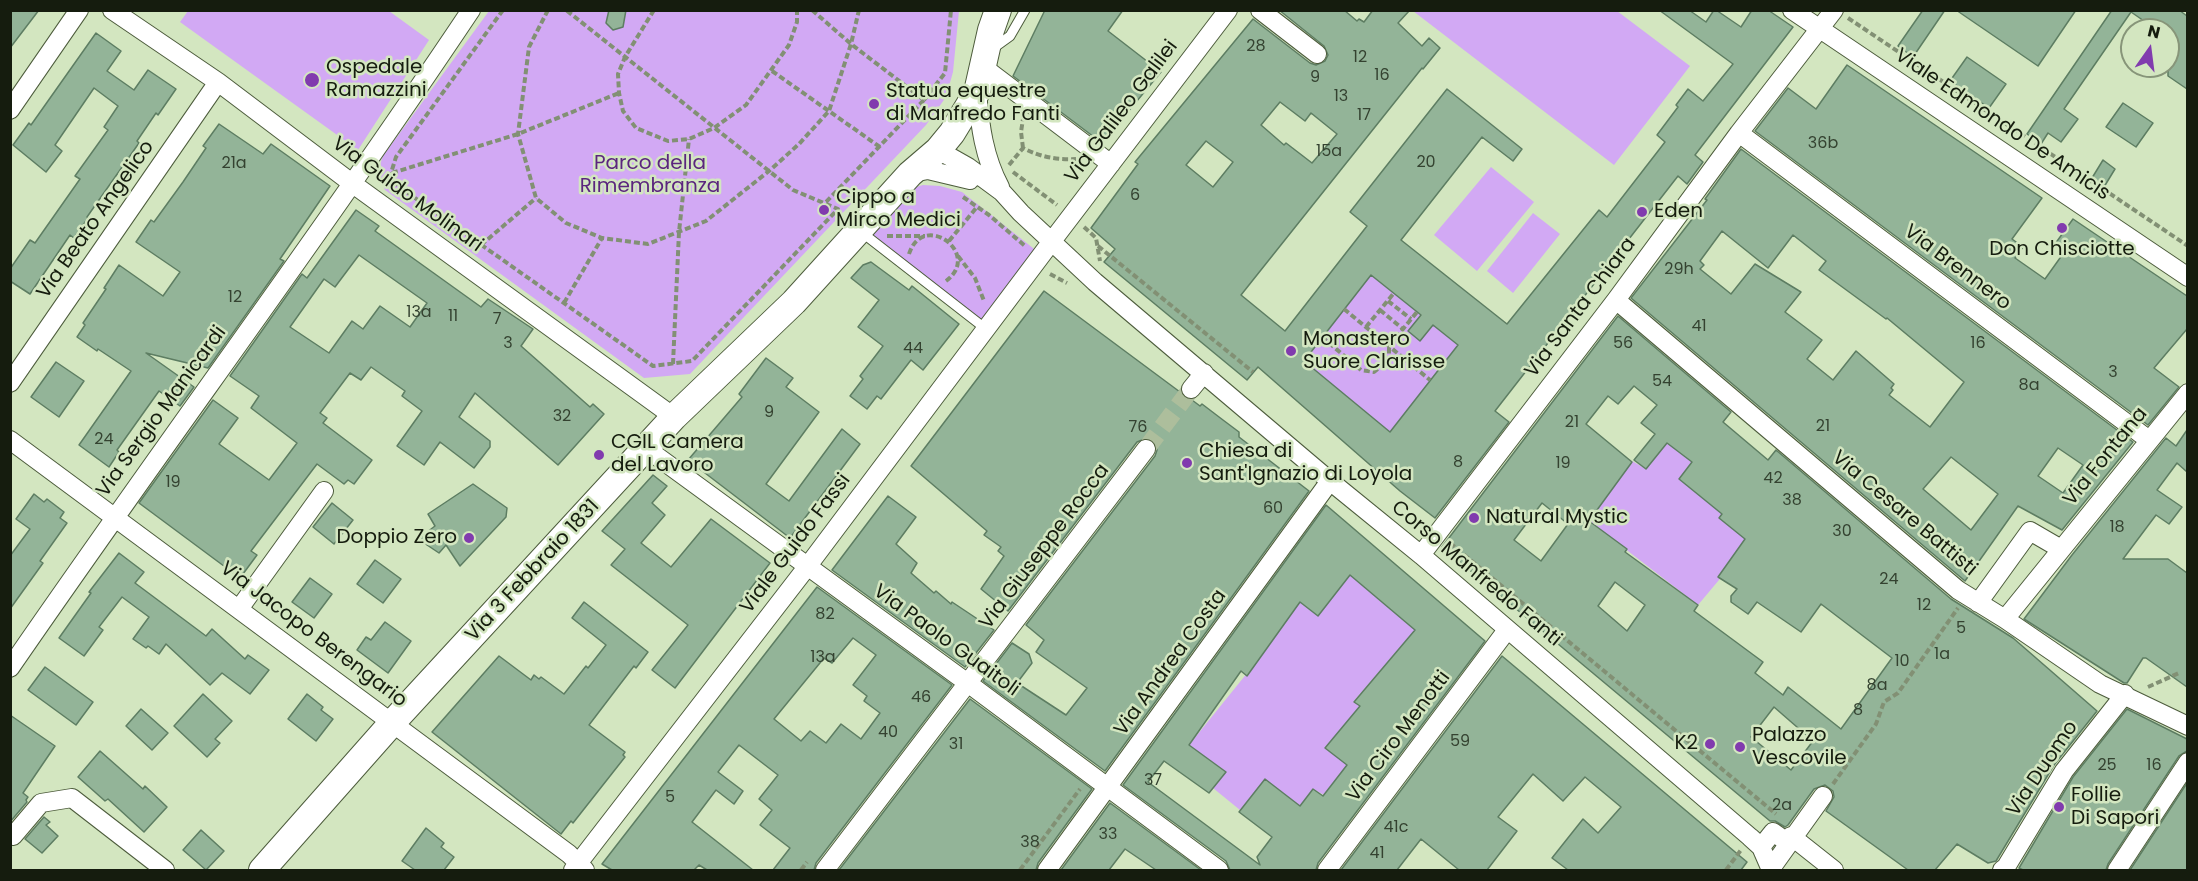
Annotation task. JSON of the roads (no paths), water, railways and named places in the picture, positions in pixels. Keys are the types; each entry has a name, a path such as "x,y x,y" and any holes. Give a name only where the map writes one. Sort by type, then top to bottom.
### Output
{"street":[{"path":"10,110 80,10"},
{"name":"Via Guido Molinari","path":"112,10 218,82 353,184 674,417"},
{"name":"Via Sergio Manicardi","path":"10,668 114,516 353,184 471,10"},
{"name":"Via Galileo Galilei","path":"1052,241 1228,10"},
{"path":"1260,10 1317,54"},
{"name":"Viale Edmondo De Amicis","path":"1792,10 2187,277"},
{"name":"Via Santa Chiara","path":"1421,555 1616,300 1738,133 1820,30 1840,14"},
{"path":"990,34 1030,102 1111,164"},
{"name":"Via 3 Febbraio 1831","path":"262,870 392,723 647,449 674,417 864,234 910,174 938,150 952,133 977,92 990,34"},
{"name":"Via Beato Angelico","path":"10,383 218,82"},
{"path":"977,92 983,145 990,168 1002,192"},
{"name":"Via Brennero","path":"1738,133 2149,440"},
{"path":"938,150 965,188"},
{"path":"938,150 968,167 1002,192 1021,213"},
{"path":"910,174 928,170 1021,213"},
{"name":"Corso Manfredo Fanti","path":"1021,213 1095,282 1421,555 1756,842"},
{"name":"Viale Guido Fassi","path":"579,868 1052,241"},
{"name":"Via Cesare Battisti","path":"1616,300 1958,590 2100,684 2127,695 2187,726"},
{"path":"1191,389 1204,373"},
{"name":"Via Fontana","path":"2005,619 2187,393"},
{"name":"Via Jacopo Berengario","path":"10,440 569,854 579,868"},
{"name":"Via Paolo Guaitoli","path":"647,449 1219,870"},
{"name":"Via Giuseppe Rocca","path":"825,870 1146,449"},
{"name":"Via Andrea Costa","path":"1047,870 1330,481"},
{"path":"238,609 324,491"},
{"path":"1973,599 2030,531 2061,549"},
{"name":"Via Ciro Menotti","path":"1328,870 1507,630"},
{"name":"Via Duomo","path":"2002,870 2064,771 2127,695"},
{"path":"2116,870 2187,762"},
{"path":"1796,835 1791,836 1787,842 1773,832 1756,842 1771,870 1796,835 1826,793"},
{"path":"13,836 41,803 72,798 165,870"},
{"path":"1796,835 1833,870"}],"lane":[{"path":"990,34 1010,36 1024,10"},
{"path":"864,234 986,329"}],"tunnel":[{"path":"1146,449 1191,389"}],"place":[{"name":"Ospedale Ramazzini","path":"312,80"},
{"name":"Statua equestre di Manfredo Fanti","path":"874,104"},
{"name":"Cippo a Mirco Medici","path":"824,210"},
{"name":"Eden","path":"1642,212"},
{"name":"Don Chisciotte","path":"2062,228"},
{"name":"Monastero Suore Clarisse","path":"1291,351"},
{"name":"CGIL Camera del Lavoro","path":"599,455"},
{"name":"Chiesa di Sant'Ignazio di Loyola","path":"1187,463"},
{"name":"Natural Mystic","path":"1474,518"},
{"name":"Doppio Zero","path":"469,538"},
{"name":"K2","path":"1710,744"},
{"name":"Palazzo Vescovile","path":"1740,747"},
{"name":"Follie Di Sapori","path":"2059,807"}],"park label":[{"name":"Parco della Rimembranza","path":"650,176"}]}
